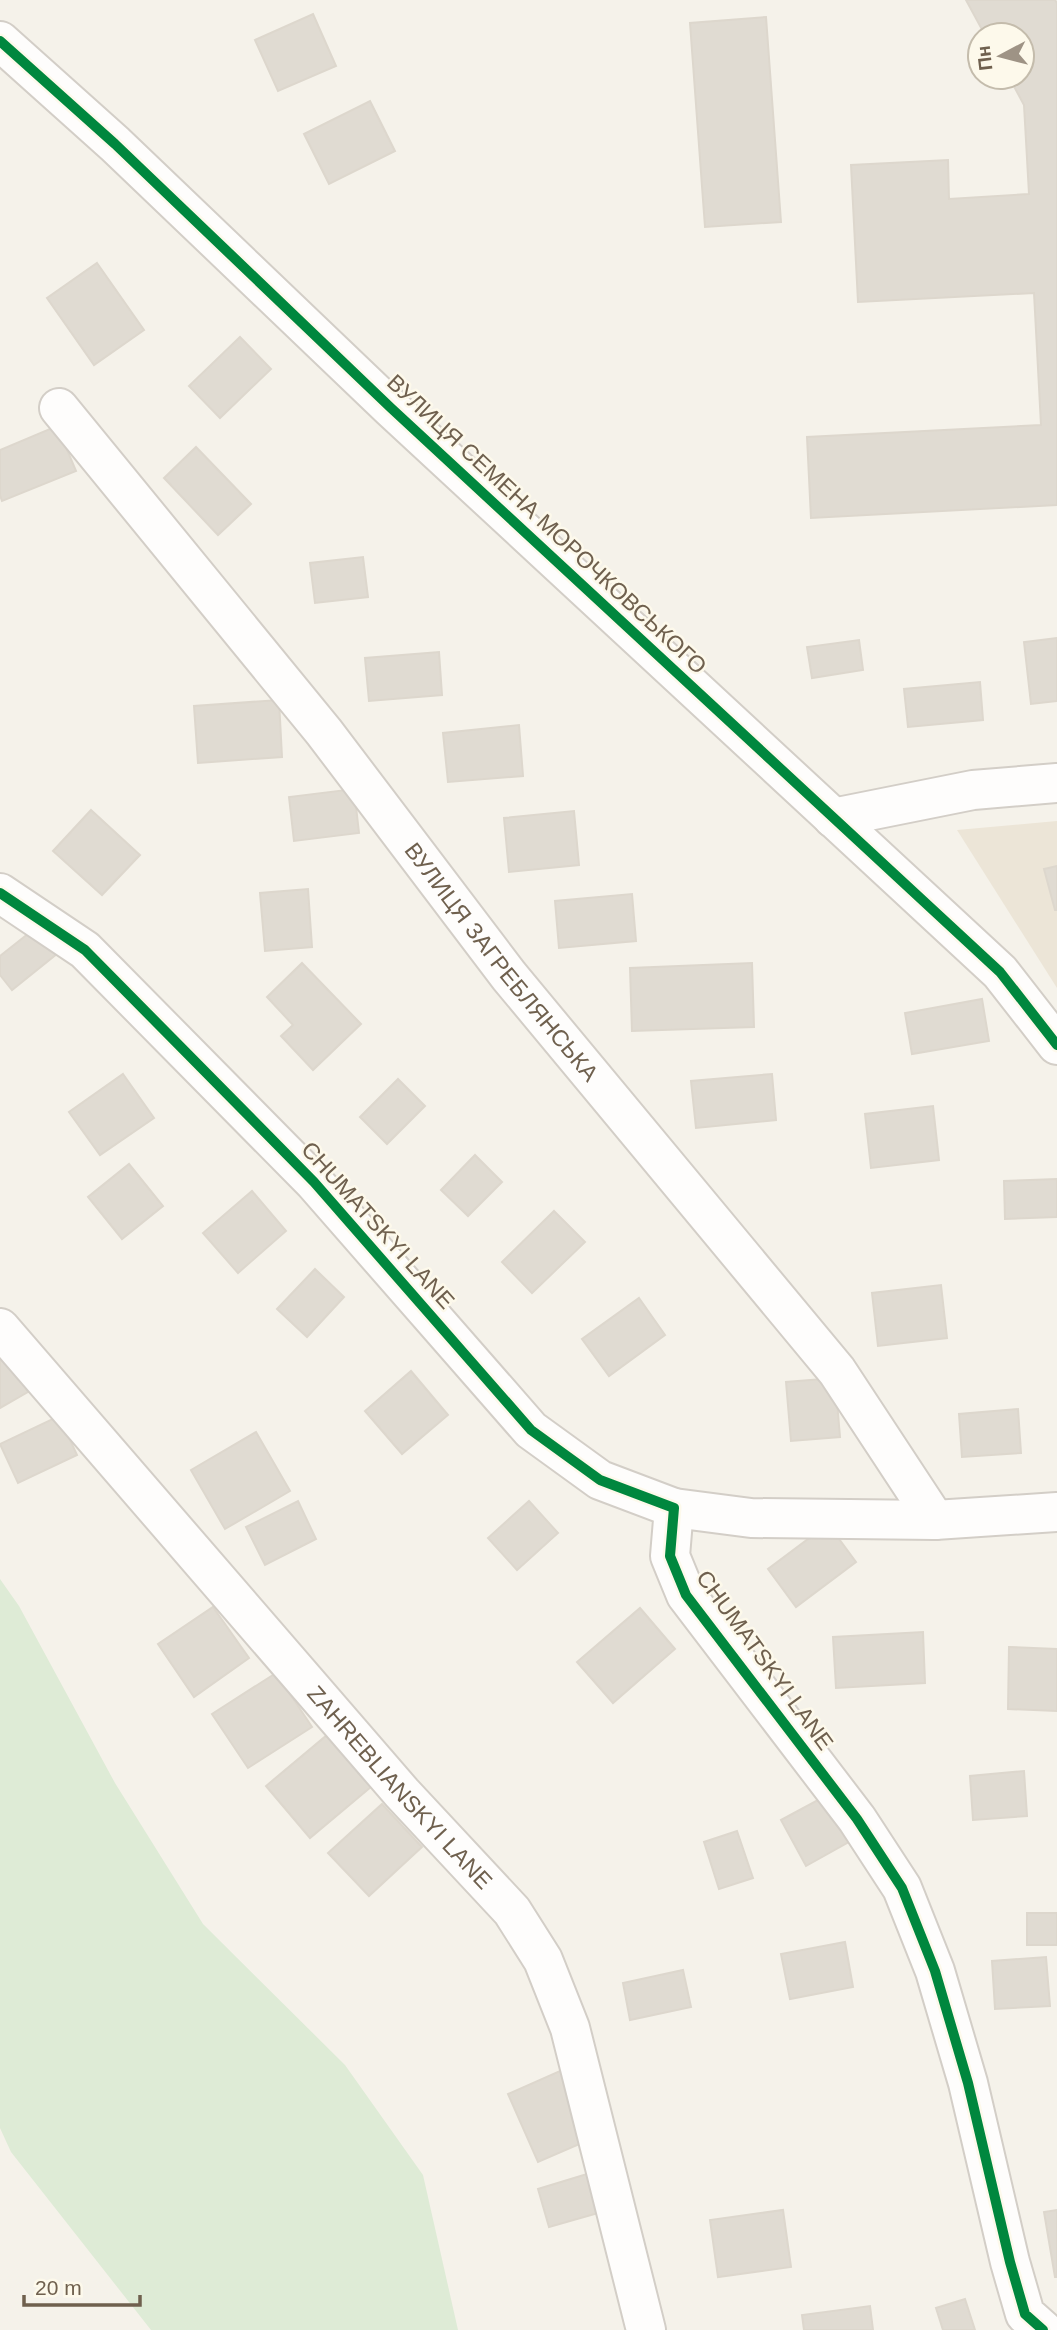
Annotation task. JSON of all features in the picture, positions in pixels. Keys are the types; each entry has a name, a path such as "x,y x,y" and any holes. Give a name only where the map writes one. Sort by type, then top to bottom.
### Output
{"street":[{"name":"ВУЛИЦЯ СЕМЕНА МОРОЧКОВСЬКОГО","path":"0,41 115,144 391,408 1000,972 1057,1045"},
{"name":"ВУЛИЦЯ ЗАГРЕБЛЯНСЬКА","path":"59,408 324,732 509,976 837,1371 935,1520"},
{"path":"833,818 972,790 1057,783"},
{"name":"CHUMATSKYI LANE","path":"9,911 85,950 314,1182 531,1430 600,1480 674,1508 670,1556 686,1595 858,1819 902,1888 935,1971 968,2083 1010,2262 1025,2314 1043,2330"},
{"name":"ZAHREBLIANSKYI LANE","path":"0,1328 402,1793 512,1911 543,1960 570,2028 646,2330"},
{"path":"674,1508 751,1518 935,1520 1057,1512"}],"shaded area":[{"path":"1057,821 1057,988 957,830"}],"green space":[{"path":"0,1579 19,1606 115,1783 203,1924 345,2065 423,2175 458,2330 151,2330 11,2152 0,2128"}],"building":[{"path":"966,0 1055,0 1057,3 1057,505 811,518 807,437 1041,425 1034,293 858,302 851,165 948,160 949,199 1029,194 1024,105 1016,91 1036,91 1036,21 977,21"},
{"path":"313,14 336,66 278,91 255,40"},
{"path":"766,17 781,222 705,227 690,23"},
{"path":"370,101 395,151 329,184 304,134"},
{"path":"97,263 144,330 94,365 47,298"},
{"path":"240,337 271,369 220,418 189,386"},
{"path":"57,426 76,471 2,501 0,450"},
{"path":"196,447 251,504 218,535 164,478"},
{"path":"363,557 368,597 315,603 310,563"},
{"path":"1057,638 1057,701 1031,704 1024,642"},
{"path":"859,640 863,670 812,678 807,647"},
{"path":"439,652 442,695 369,701 365,658"},
{"path":"980,682 983,720 908,727 904,689"},
{"path":"279,700 282,757 198,763 194,706"},
{"path":"519,725 523,776 448,782 443,733"},
{"path":"354,789 359,833 294,841 289,797"},
{"path":"91,810 140,855 102,895 53,851"},
{"path":"574,811 579,865 509,872 504,818"},
{"path":"1057,866 1057,910 1055,910 1044,869"},
{"path":"308,889 312,947 265,951 260,893"},
{"path":"632,894 636,941 559,948 555,901"},
{"path":"38,926 58,953 12,990 0,975 0,956"},
{"path":"302,963 361,1024 313,1070 281,1036 293,1025 267,997"},
{"path":"752,963 754,1027 632,1031 630,968"},
{"path":"982,999 989,1041 912,1054 905,1013"},
{"path":"123,1074 154,1118 100,1155 69,1112"},
{"path":"772,1074 776,1120 696,1128 691,1081"},
{"path":"398,1079 425,1106 387,1144 360,1117"},
{"path":"933,1106 939,1160 871,1168 865,1114"},
{"path":"475,1155 502,1182 468,1216 441,1190"},
{"path":"129,1164 163,1206 122,1239 88,1197"},
{"path":"1057,1179 1057,1217 1005,1219 1004,1181"},
{"path":"252,1191 286,1231 238,1273 203,1233"},
{"path":"554,1211 585,1242 532,1293 502,1262"},
{"path":"315,1269 344,1297 307,1337 277,1309"},
{"path":"941,1285 947,1338 878,1346 872,1293"},
{"path":"639,1298 665,1335 609,1376 582,1339"},
{"path":"0,1344 28,1392 0,1408"},
{"path":"411,1371 448,1415 402,1454 365,1411"},
{"path":"835,1378 840,1437 791,1441 786,1382"},
{"path":"1018,1409 1021,1453 962,1457 959,1414"},
{"path":"59,1416 77,1455 18,1483 0,1444"},
{"path":"256,1432 290,1491 225,1529 191,1470"},
{"path":"298,1501 316,1539 265,1565 246,1527"},
{"path":"529,1501 558,1533 517,1570 488,1538"},
{"path":"828,1524 856,1562 796,1607 768,1569"},
{"path":"213,1607 249,1658 194,1697 158,1644"},
{"path":"640,1608 675,1649 613,1703 577,1662"},
{"path":"923,1632 925,1683 836,1688 833,1637"},
{"path":"1009,1647 1057,1649 1057,1711 1008,1709"},
{"path":"276,1673 312,1727 248,1768 212,1714"},
{"path":"327,1735 371,1787 310,1838 266,1786"},
{"path":"1024,1771 1027,1816 973,1820 970,1776"},
{"path":"829,1794 854,1839 806,1866 781,1820"},
{"path":"382,1804 422,1847 369,1896 328,1853"},
{"path":"737,1831 753,1878 719,1889 704,1842"},
{"path":"1027,1913 1057,1913 1057,1945 1027,1945"},
{"path":"845,1942 853,1987 790,1999 781,1954"},
{"path":"1046,1957 1050,2006 995,2009 992,1961"},
{"path":"683,1970 691,2007 630,2020 623,1983"},
{"path":"560,2071 591,2139 538,2162 508,2094"},
{"path":"587,2174 598,2213 549,2227 538,2189"},
{"path":"783,2210 791,2267 718,2277 710,2220"},
{"path":"1057,2210 1057,2277 1055,2277 1044,2212"},
{"path":"965,2299 975,2330 943,2330 936,2308"},
{"path":"870,2306 873,2330 804,2330 802,2315"}],"cycle path":[{"path":"0,41 115,144 391,408 1000,972 1057,1045"},
{"path":"0,893 85,950 314,1182 531,1430 600,1480 674,1508 670,1556 686,1595 857,1819 902,1888 935,1971 968,2083 1010,2262 1025,2314 1043,2330"}]}
